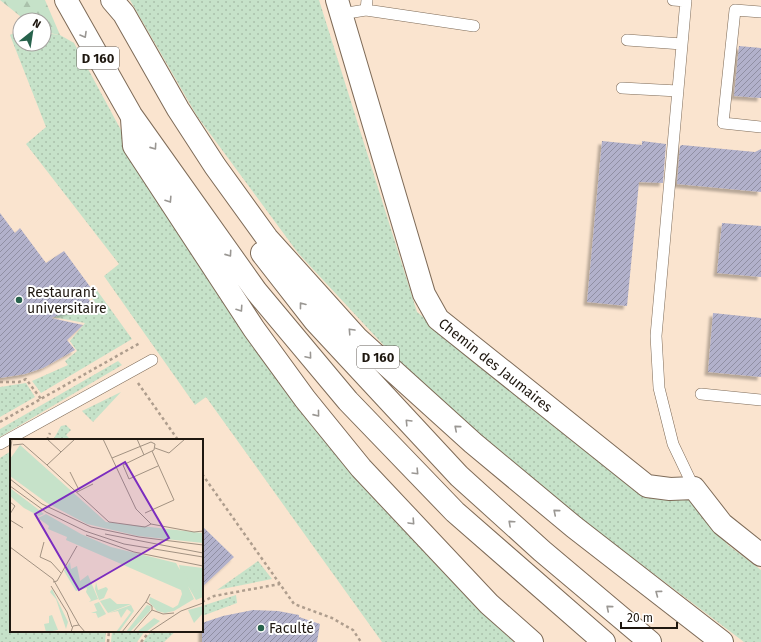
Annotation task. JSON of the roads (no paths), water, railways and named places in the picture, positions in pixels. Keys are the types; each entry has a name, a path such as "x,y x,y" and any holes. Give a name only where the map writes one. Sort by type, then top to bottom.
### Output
{"main road":[{"name":"D 160","path":"66,0 131,116 256,292 348,401 455,512 604,642"},
{"name":"D 160","path":"102,0 155,97 223,203 315,321 459,476 542,551 650,642"},
{"name":"D 160","path":"112,0 124,14 178,109 215,166 267,238 358,339 473,443 597,545 722,642"},
{"name":"Chemin des Jaumaires","path":"339,7 424,294 438,319 647,486 670,489 694,488"},
{"name":"D 160","path":"131,116 134,146 254,329 305,399 361,468 478,593 532,642"},
{"path":"694,488 722,524 761,555"}],"lane":[{"path":"673,0 686,1 656,336 658,388 673,444 694,488"},
{"path":"339,7 367,5 474,26"},
{"path":"761,12 735,10 723,123 761,127"},
{"path":"627,40 682,44"},
{"path":"622,88 678,92"},
{"path":"0,444 152,360"},
{"path":"701,394 761,400"}],"place":[{"name":"Restaurant universitaire","path":"19,300"},
{"name":"Faculté","path":"261,628"}]}
